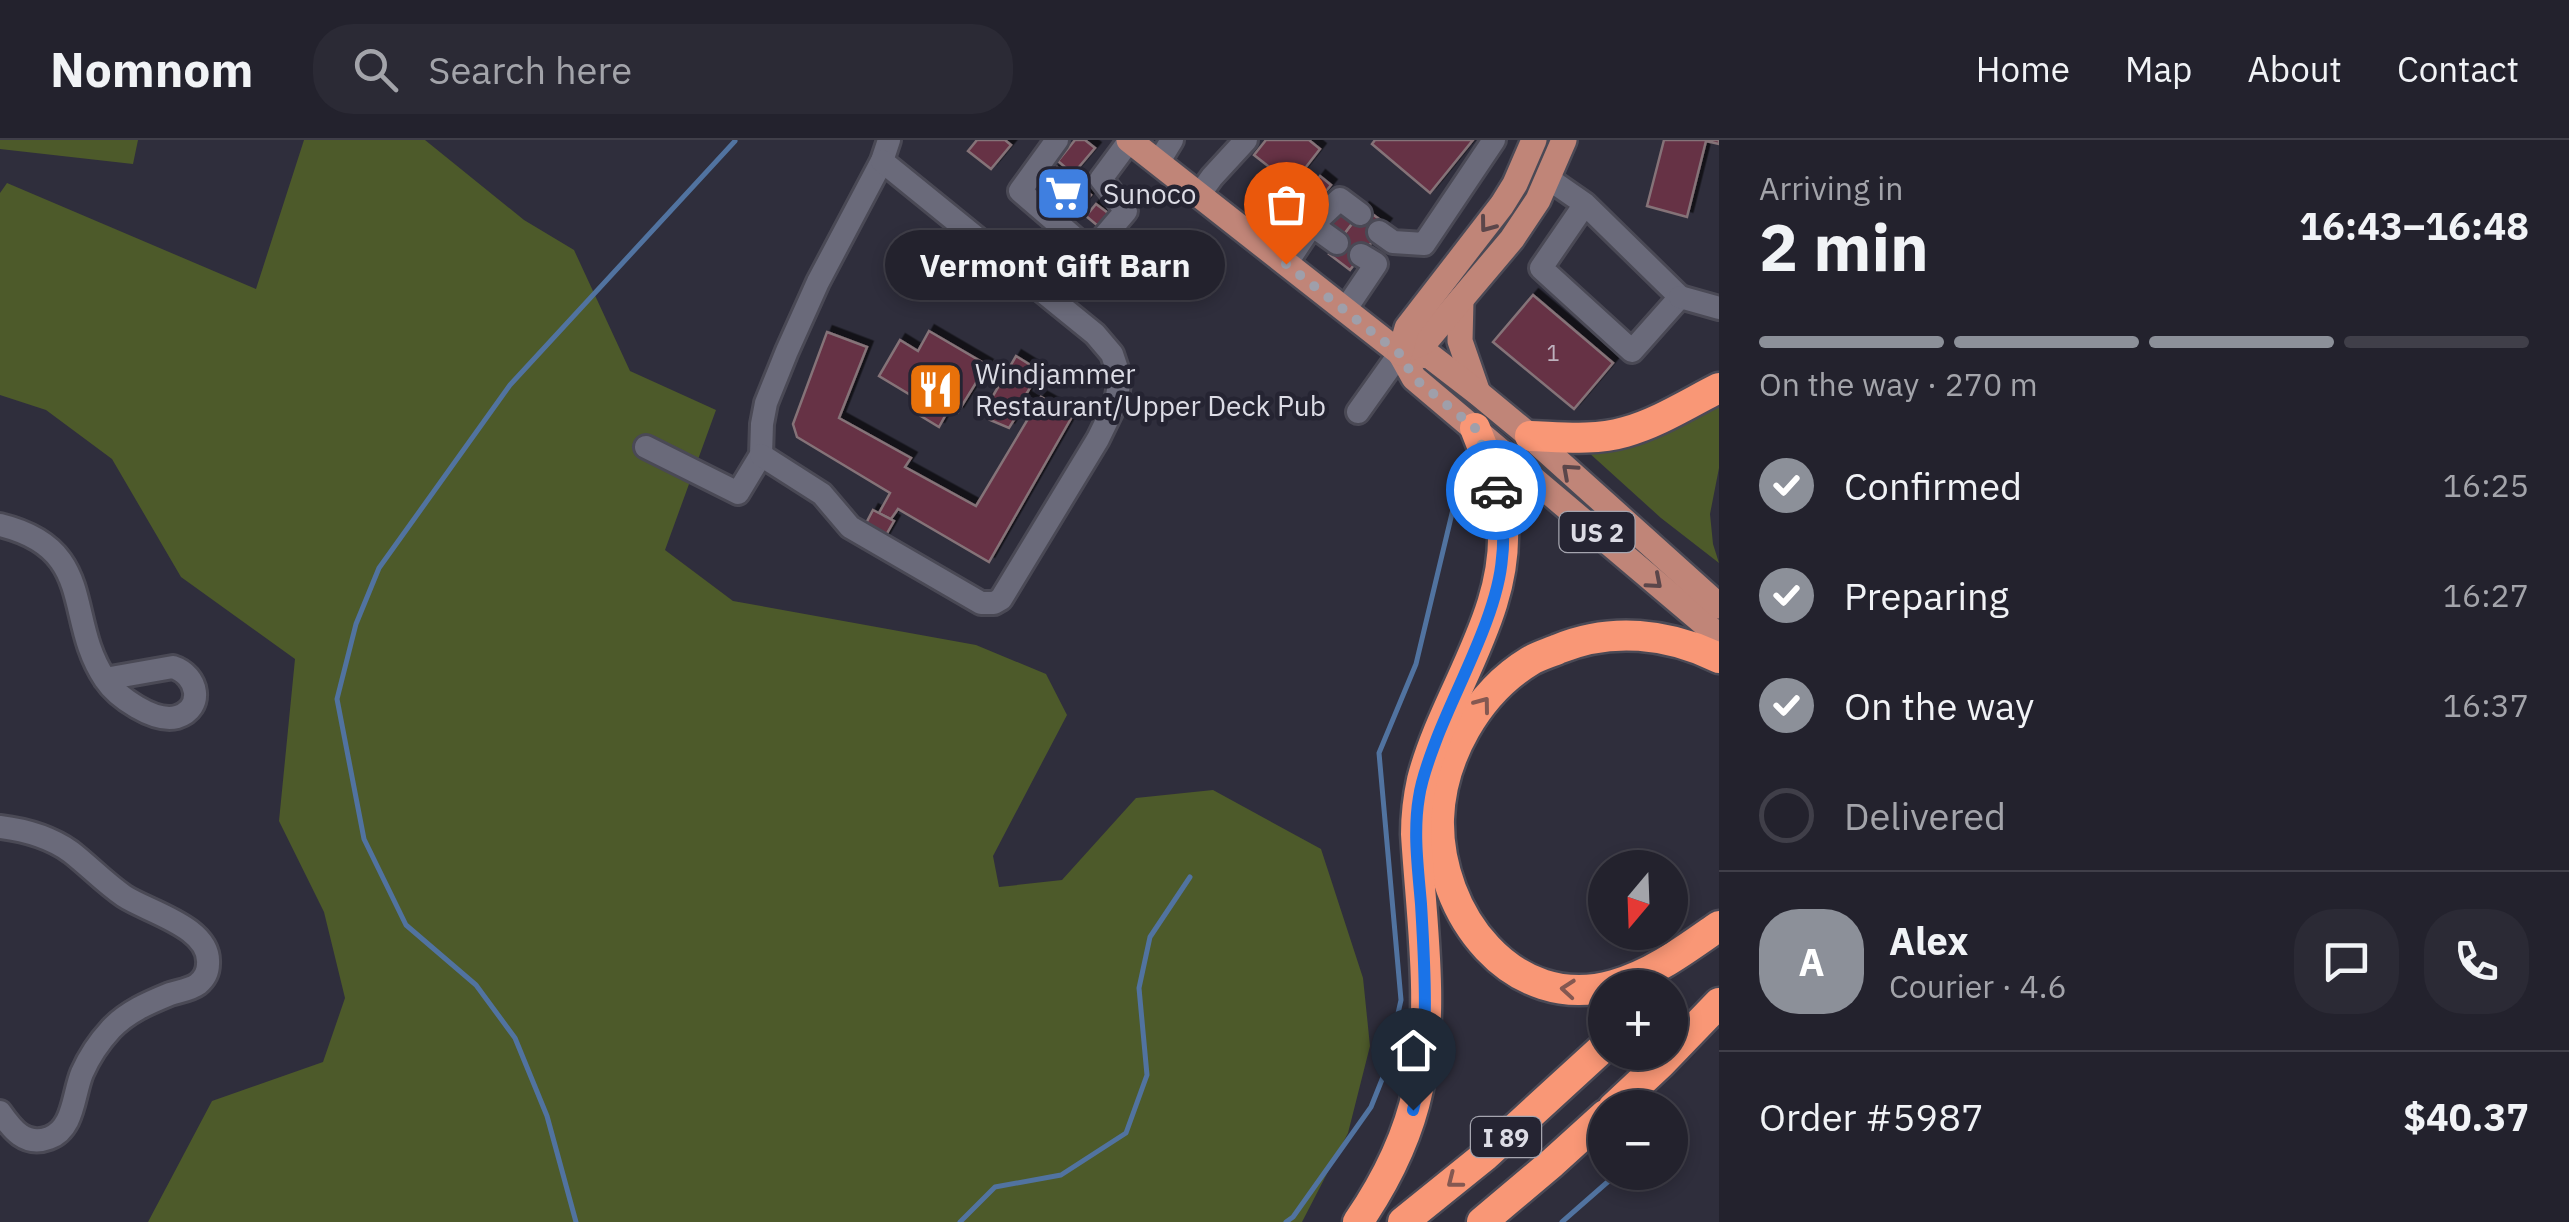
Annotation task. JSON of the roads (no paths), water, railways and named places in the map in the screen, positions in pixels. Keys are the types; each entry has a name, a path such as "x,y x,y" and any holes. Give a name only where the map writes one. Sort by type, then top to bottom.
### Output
{"highway":[{"path":"1530,436 1600,437 1624,432 1650,424 1719,388"},
{"path":"1358,1222 1398,1151 1413,1110 1421,1071 1424,972 1416,834 1423,776 1490,611 1502,561 1502,516 1475,428"},
{"path":"1719,658 1669,640 1618,635 1570,644 1530,661 1491,692 1460,738 1444,782 1439,816 1445,868 1471,927 1501,962 1539,984 1581,990 1625,982 1719,928"},
{"path":"1681,970 1719,928"},
{"path":"1632,1090 1719,1003"},
{"name":"I 89","path":"1402,1222 1486,1155 1588,1062"},
{"name":"I 89","path":"1482,1222 1588,1130"}],"main road":[{"name":"US 2","path":"1130,140 1400,354 1414,378 1719,636"},
{"path":"1400,354 1407,328 1502,205 1534,140"},
{"path":"1400,354 1426,341 1512,238 1549,180 1561,141"},
{"path":"1461,300 1460,341 1478,393"},
{"name":"US 2","path":"1400,354 1430,356 1478,393 1719,606"}],"street":[{"path":"1057,140 1020,190 1092,252 1126,211 1101,179 1130,140"},
{"path":"1158,163 1172,140"},
{"path":"1199,196 1246,140"},
{"path":"1425,242 1494,140"},
{"path":"646,447 738,492 762,455 766,403 787,351 886,151 1095,334 1112,354 1120,378 1116,402 1098,438 1002,599 994,603 981,603 850,527 822,494 762,455"},
{"path":"1549,180 1585,204 1680,297 1719,308"},
{"path":"1286,264 1312,225 1340,199 1360,214"},
{"path":"1585,204 1541,268 1632,352 1680,297"},
{"path":"1312,225 1337,243"},
{"path":"1345,310 1369,260 1386,237 1425,242 1451,272"},
{"path":"1358,412 1400,354"},
{"path":"0,525 39,542 63,564 78,595 90,648 106,680"},
{"path":"0,826 38,835 67,850 126,897 191,931 203,945 208,964 205,976 196,986 137,1009 111,1028 85,1066 68,1119 57,1134 28,1140 12,1130 0,1112"}],"waterway":[{"path":"576,1222 547,1116 515,1038 476,985 406,925 364,839 337,699 356,624 379,568 510,385 735,141"},
{"path":"1286,1222 1371,1107 1385,1072 1401,1000 1379,753 1416,664 1454,505"},
{"path":"960,1222 995,1187 1061,1175 1126,1133 1147,1075 1139,988 1150,937 1190,877"},
{"path":"1562,1222 1598,1190"}],"place":[{"name":"Sunoco","path":"1064,193"},
{"name":"Vermont Gift Barn","path":"1286,264"},
{"name":"Windjammer Restaurant/Upper Deck Pub","path":"936,389"}]}
